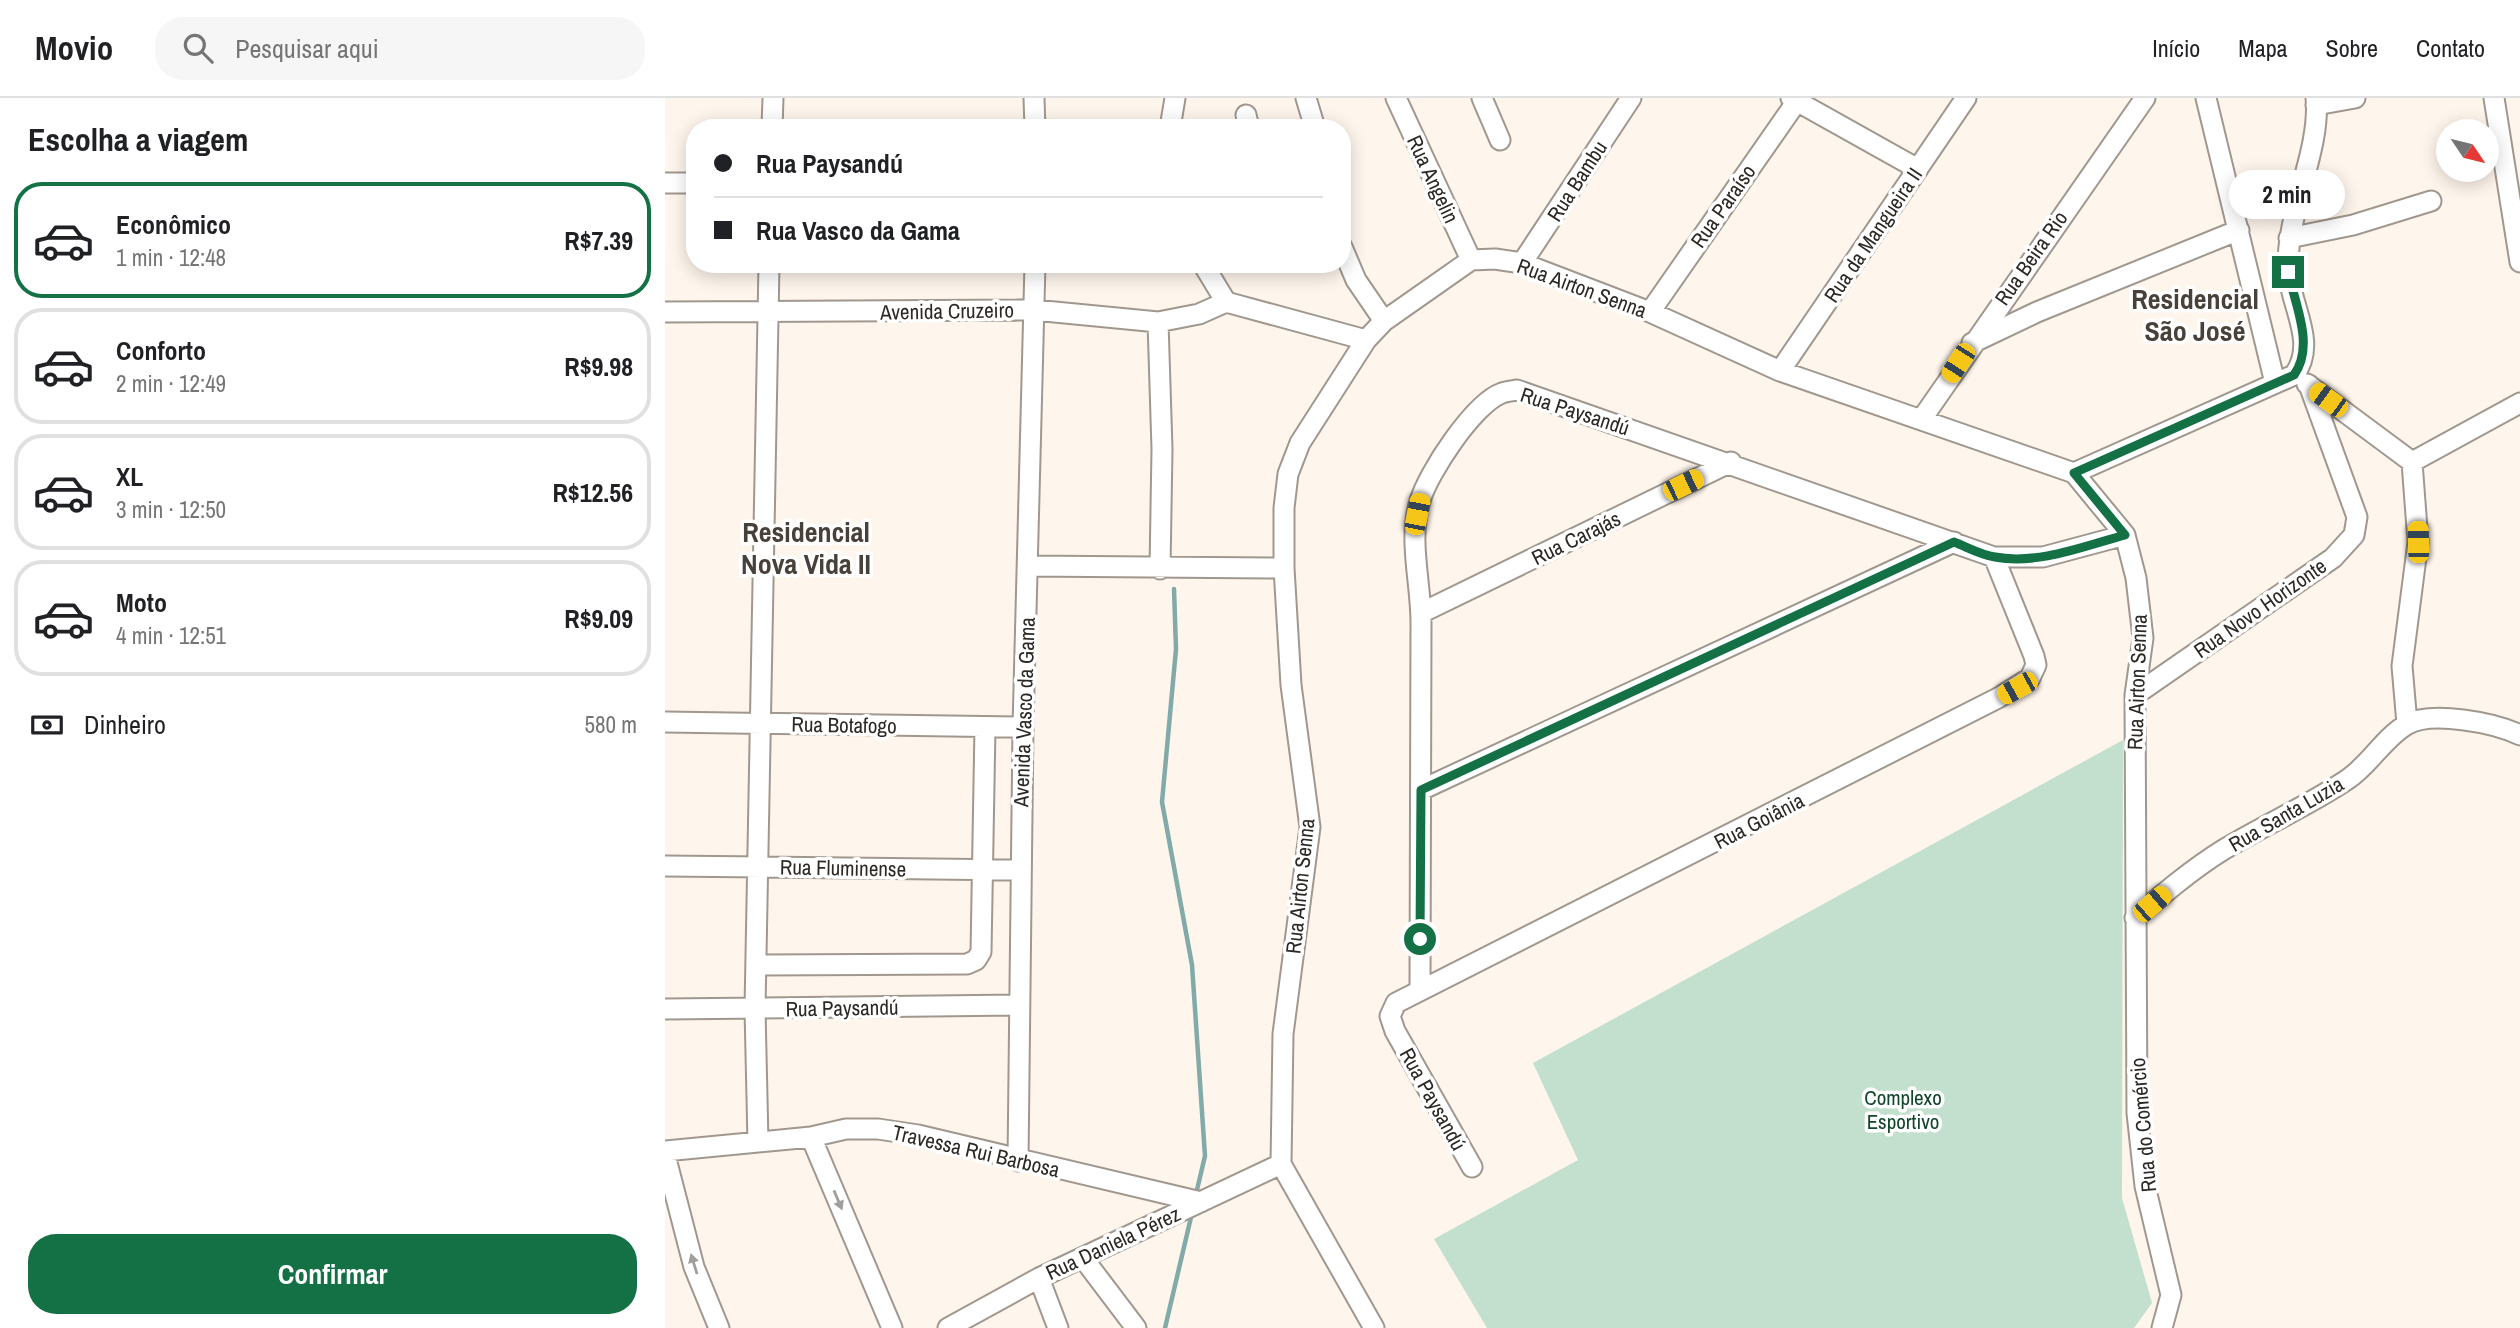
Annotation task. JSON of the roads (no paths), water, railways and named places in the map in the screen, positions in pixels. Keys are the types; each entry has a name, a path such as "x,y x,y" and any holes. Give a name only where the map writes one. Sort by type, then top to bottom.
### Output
{"street":[{"path":"772,119 773,98"},
{"path":"1034,98 1035,119"},
{"path":"1172,119 1175,98"},
{"path":"1306,98 1312,119"},
{"name":"Rua Angelin","path":"1396,98 1471,260"},
{"path":"1482,98 1500,140"},
{"name":"Rua Bambu","path":"1523,263 1631,98"},
{"name":"Rua da Mangueira II","path":"1780,371 1966,98"},
{"name":"Rua Beira Rio","path":"1921,420 1971,344 2145,98"},
{"path":"2206,98 2275,383"},
{"path":"2301,380 2304,342 2288,272 2289,238 2316,101 2355,98"},
{"path":"2494,98 2520,262"},
{"path":"1794,99 1918,169"},
{"name":"Rua Paraíso","path":"1650,312 1794,99"},
{"path":"665,183 686,183"},
{"path":"2289,238 2353,225 2431,201"},
{"path":"1971,344 2037,312 2239,230"},
{"name":"Rua Airton Senna","path":"1281,1164 1283,1034 1310,827 1291,685 1284,568 1288,474 1300,443 1366,340 1384,321 1471,260 1495,259 1523,263 1650,312 1780,371 2074,473 2125,535 2136,578 2143,638 2135,695 2135,918"},
{"path":"1351,268 1384,321"},
{"path":"758,1142 755,1009 769,273"},
{"name":"Avenida Vasco da Gama","path":"1018,1161 1023,727 1035,273"},
{"path":"1208,273 1226,302 1366,340"},
{"name":"Avenida Cruzeiro","path":"665,312 768,314 1034,310 1158,322 1199,314 1226,302"},
{"path":"1158,322 1162,450 1160,569"},
{"path":"2074,473 2275,383 2301,380 2412,462 2418,542 2402,666 2407,724 2454,720 2507,729 2520,735"},
{"name":"Rua Novo Horizonte","path":"2135,695 2333,558 2354,535 2357,517 2301,380"},
{"name":"Rua Paysandú","path":"1420,989 1421,613 1414,528 1420,500 1429,479 1457,436 1482,407 1500,393 1517,390 1731,462 1994,557 2043,557 2125,535"},
{"path":"2412,462 2520,403"},
{"name":"Rua Carajás","path":"1421,613 1731,462"},
{"path":"1421,790 1954,542"},
{"name":"Rua Goiânia","path":"1395,1031 1390,1016 1391,1010 1396,1003 1420,989 1728,837 1998,698 2030,678 2036,665 2034,656 1994,557"},
{"path":"1029,566 1284,568"},
{"name":"Rua Botafogo","path":"665,722 1023,727"},
{"name":"Rua Santa Luzia","path":"2135,918 2169,889 2223,850 2312,803 2358,772 2407,724"},
{"path":"756,965 967,964 976,960 981,952 985,726"},
{"name":"Rua Fluminense","path":"665,866 1021,870"},
{"name":"Rua do Comércio","path":"2135,918 2140,1143 2145,1186 2171,1295 2162,1328"},
{"name":"Rua Paysandú","path":"665,1009 1019,1006"},
{"name":"Rua Paysandú","path":"1395,1031 1472,1167"},
{"name":"Travessa Rui Barbosa","path":"665,1153 811,1137 846,1129 878,1129 918,1135 1193,1203"},
{"path":"811,1137 892,1328"},
{"path":"665,1153 694,1267 719,1328"},
{"path":"1281,1164 1374,1328"},
{"name":"Rua Daniela Pérez","path":"948,1328 1039,1278 1193,1203 1281,1164"},
{"path":"1083,1258 1136,1328"},
{"path":"1039,1278 1058,1328"}],"waterway":[{"path":"1174,589 1176,649 1162,802 1192,965 1205,1156 1196,1194"},
{"path":"1165,1328 1192,1213"}],"district":[{"name":"Residencial São José","path":"2195,315"},
{"name":"Residencial Nova Vida II","path":"806,548"}],"park label":[{"name":"Complexo Esportivo","path":"1903,1109"}]}
